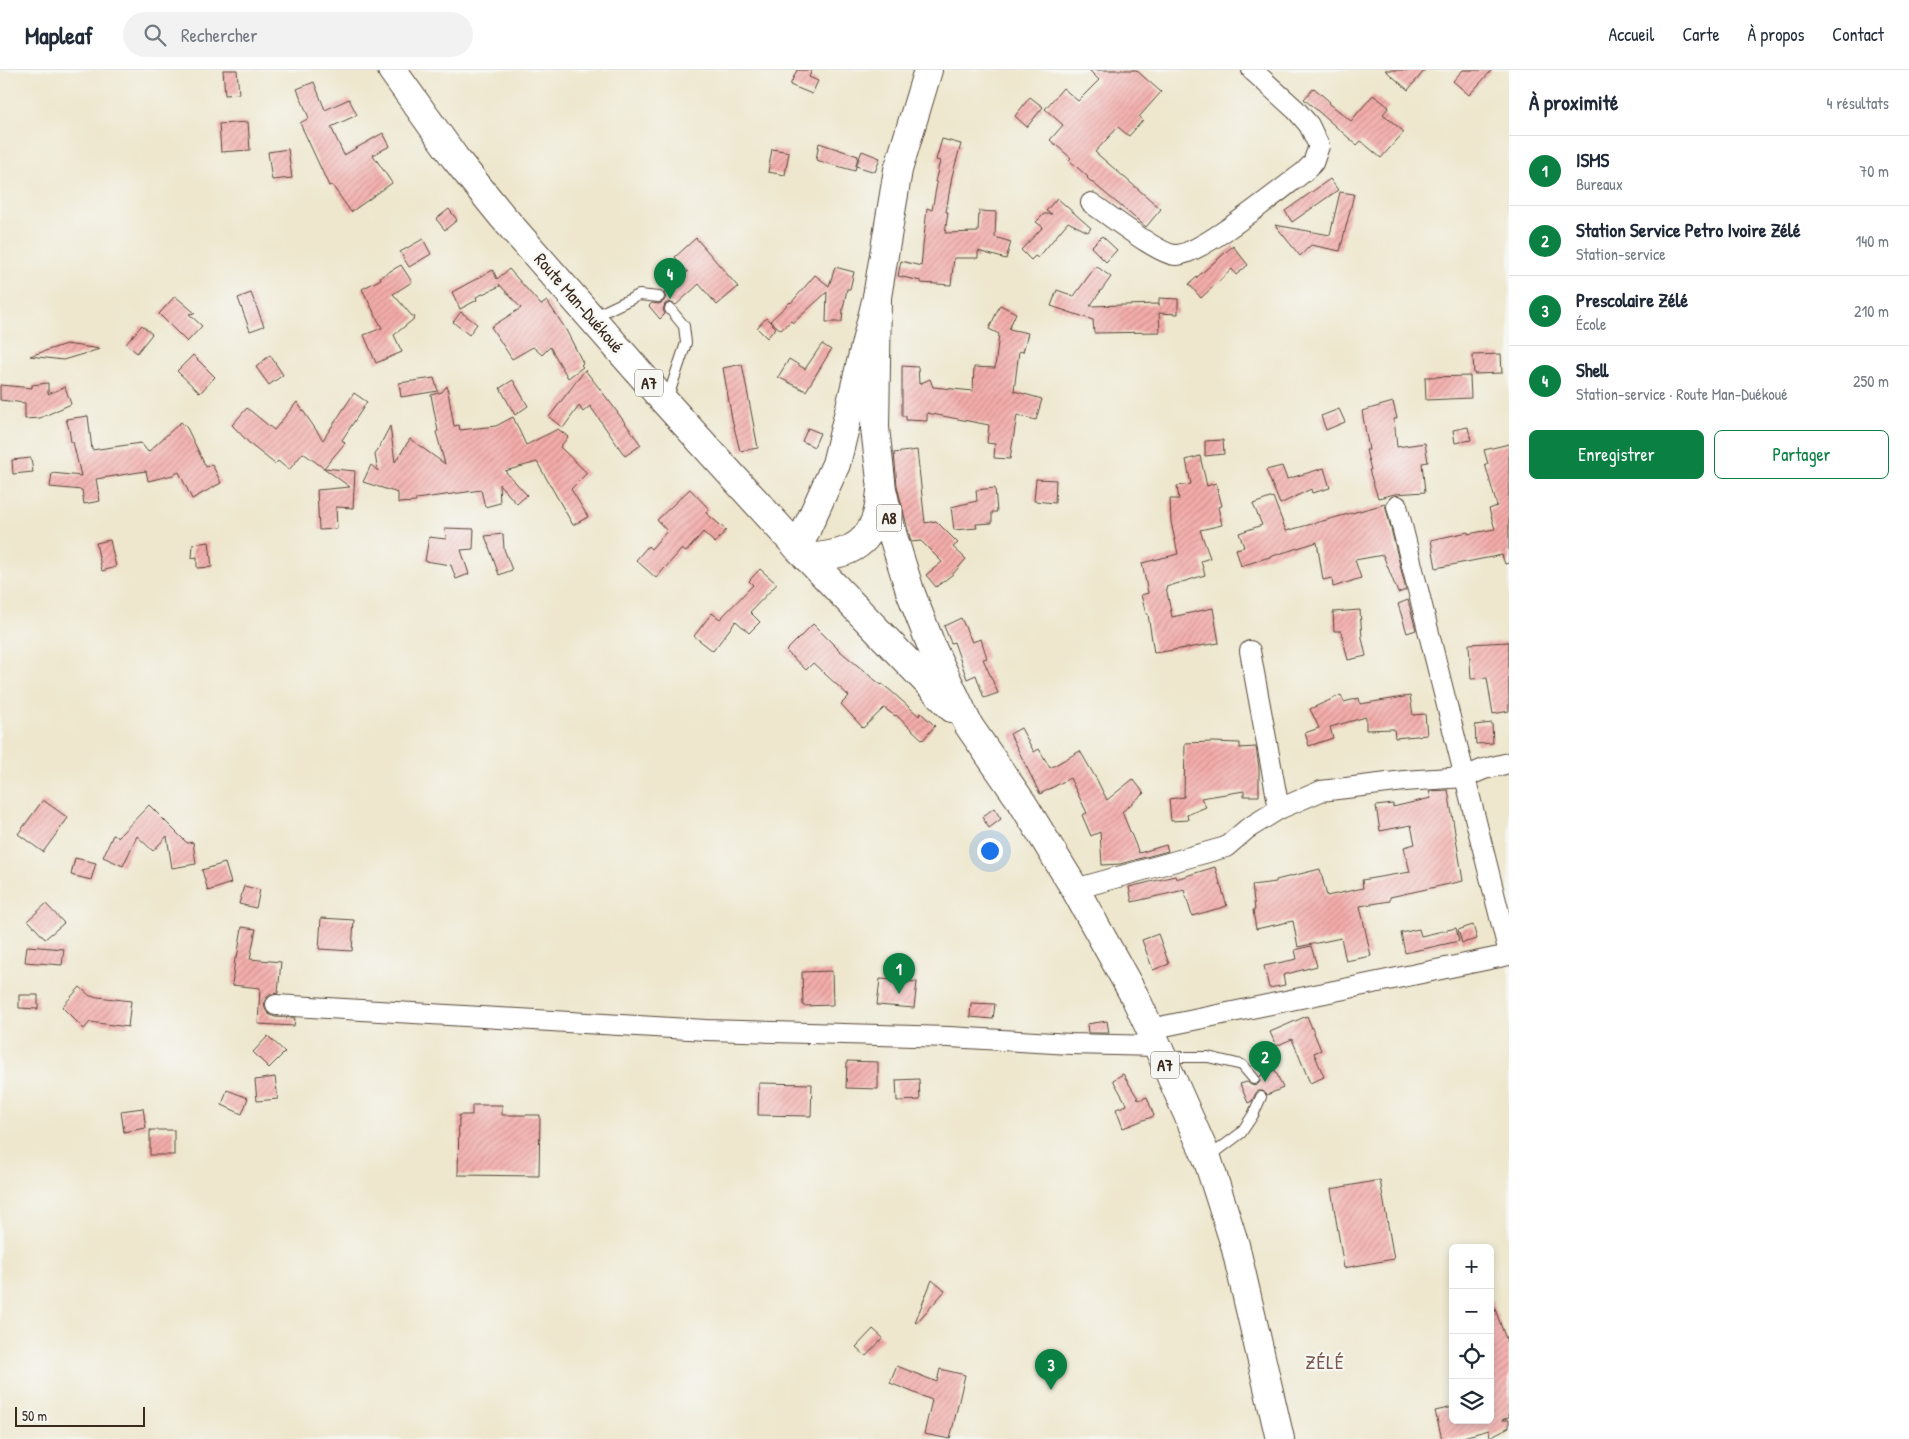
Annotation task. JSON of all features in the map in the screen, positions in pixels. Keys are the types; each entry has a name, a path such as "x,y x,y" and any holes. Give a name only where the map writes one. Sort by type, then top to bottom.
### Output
{"main road":[{"name":"Route Man-Duékoué","path":"392,70 432,127 481,190 666,403 803,553"},
{"name":"A8","path":"882,489 876,519 866,537 854,548 837,555 803,553 836,464 878,297 898,170 928,70"},
{"name":"A8","path":"878,297 874,428 882,489 892,533 910,590 933,650 969,726"},
{"name":"A7","path":"803,553 969,726 1023,804 1075,889 1135,997 1206,1158 1235,1245 1280,1439"}],"street":[{"path":"1091,203 1161,250 1176,255 1190,251 1210,241 1304,172 1313,164 1319,146 1309,125 1296,110 1252,70"},
{"path":"276,1005 706,1030 949,1037 1071,1044 1156,1044 1509,954 1397,506"},
{"path":"1250,651 1280,809"},
{"path":"1075,889 1226,847 1247,829 1280,809 1321,791 1404,781 1465,777 1484,769 1509,763"}],"lane":[{"path":"593,318 639,295 659,297"},
{"path":"666,403 686,343 684,326 670,309"},
{"path":"1156,1044 1242,1065 1254,1079"},
{"path":"1206,1158 1241,1134 1253,1115 1261,1097"}],"building":[{"path":"223,70 237,70 239,94 225,95"},
{"path":"797,70 812,70 809,77 818,81 812,94 790,85"},
{"path":"1089,70 1136,70 1161,92 1139,117 1143,120 1129,136 1118,127 1095,152 1161,209 1146,227 1087,178 1069,160 1071,158 1050,140 1063,125 1045,109 1063,88 1078,101 1099,80"},
{"path":"1385,70 1425,70 1408,90"},
{"path":"1463,70 1492,70 1469,95 1453,81"},
{"path":"314,82 325,110 349,99 357,115 331,127 344,155 383,133 390,146 373,155 392,183 351,212 332,185 329,186 300,123 309,118 297,89"},
{"path":"1314,88 1351,121 1373,95 1389,107 1383,114 1404,132 1381,158 1361,141 1357,145 1304,99"},
{"path":"1030,97 1043,107 1027,127 1015,116"},
{"path":"248,122 250,150 221,152 219,124"},
{"path":"942,139 961,144 952,176 946,212 948,212 945,233 978,232 979,211 996,212 995,237 1011,242 1006,259 978,251 978,258 954,258 951,285 921,283 921,281 898,276 901,261 921,266 927,208 932,210 937,183 935,182 940,161 936,160"},
{"path":"819,143 858,156 855,171 816,160"},
{"path":"288,149 292,178 272,180 268,152"},
{"path":"772,149 789,152 785,175 768,172"},
{"path":"862,151 880,158 875,172 856,166"},
{"path":"1330,179 1338,190 1292,222 1285,211"},
{"path":"1340,192 1354,194 1340,251 1311,245 1300,256 1275,225 1330,235"},
{"path":"1057,198 1091,228 1088,232 1068,222 1038,258 1035,256 1031,260 1021,250 1043,227 1036,222 1044,214 1052,214 1046,211"},
{"path":"449,209 457,220 445,230 436,219"},
{"path":"1102,236 1117,250 1106,262 1091,247"},
{"path":"696,238 738,287 717,305 699,284 676,305 669,302 665,304 663,310 665,314 660,319 649,306 652,303 659,304 664,301 666,297 664,293 688,272 675,257"},
{"path":"423,239 431,254 409,267 400,252"},
{"path":"1233,246 1248,265 1236,275 1232,269 1201,298 1189,284"},
{"path":"401,265 412,282 393,294 415,318 394,335 402,352 376,363 364,335 382,328 362,289"},
{"path":"1096,266 1111,277 1090,306 1158,304 1159,306 1159,298 1178,299 1178,314 1159,313 1160,332 1094,333 1093,320 1051,306 1057,290 1074,296"},
{"path":"835,267 854,272 850,289 847,289 842,322 826,322 827,292 793,323 791,321 781,330 770,321 791,303 815,275 829,286"},
{"path":"509,269 541,305 547,301 565,328 583,363 581,365 583,367 568,378 550,347 542,355 533,347 512,359 491,327 521,308 499,284 500,286 476,297 477,300 460,309 452,292 493,270 497,279"},
{"path":"251,293 264,326 250,331 238,298"},
{"path":"175,296 195,313 189,314 202,326 187,342 159,314"},
{"path":"1000,305 1016,313 1009,329 1028,333 1023,352 1019,351 1014,391 1042,399 1036,420 1017,415 1010,459 994,458 995,444 987,443 989,425 927,413 927,421 906,420 906,416 902,416 902,366 918,367 919,384 930,379 933,387 973,391 974,367 995,368 999,334 989,329"},
{"path":"461,312 477,324 469,335 453,322"},
{"path":"766,318 776,328 767,338 757,328"},
{"path":"142,325 152,334 137,353 126,344"},
{"path":"66,344 100,349 63,360 30,356"},
{"path":"822,344 831,350 806,391 778,377 789,359 805,369"},
{"path":"1501,354 1502,373 1474,374 1473,355"},
{"path":"193,355 215,377 200,393 177,371"},
{"path":"270,355 283,375 269,385 256,367"},
{"path":"742,364 758,448 740,451 723,368"},
{"path":"585,370 641,445 625,456 590,406 583,412 579,406 563,428 549,417"},
{"path":"1470,376 1471,398 1426,400 1425,377"},
{"path":"434,378 438,391 401,397 399,383"},
{"path":"513,380 528,406 515,415 500,388"},
{"path":"48,383 48,394 65,387 71,404 40,418 25,419 25,403 0,400 0,385 32,388 32,385"},
{"path":"447,386 454,426 459,425 460,430 496,426 513,417 526,445 558,429 568,437 560,447 587,473 571,489 588,517 573,525 537,462 505,471 527,495 517,504 499,484 500,503 485,507 481,490 416,499 416,502 398,503 398,493 363,482 371,465 378,471 375,455 390,426 395,462 410,439 445,464 436,432 438,431 431,395 442,392"},
{"path":"354,393 367,402 342,440 345,443 324,468 355,471 353,508 336,507 337,529 319,530 317,490 350,487 303,453 289,470 278,461 275,464 251,445 232,425 247,408 274,430 297,402 323,440"},
{"path":"1393,402 1397,418 1394,419 1397,447 1425,443 1428,462 1422,463 1425,492 1395,494 1378,498 1369,470 1371,470 1366,450 1369,450 1362,411"},
{"path":"1339,409 1345,422 1326,430 1321,416"},
{"path":"88,416 92,450 141,443 148,452 181,422 187,428 206,467 212,464 221,483 192,499 179,472 148,481 146,471 96,479 100,501 84,504 82,490 50,487 52,473 81,476 66,419"},
{"path":"1468,427 1471,440 1455,443 1453,430"},
{"path":"808,428 820,433 814,447 802,441"},
{"path":"1223,440 1224,454 1205,456 1205,441"},
{"path":"1509,444 1509,563 1505,564 1502,555 1436,568 1431,540 1468,532 1468,534 1495,529 1489,509 1497,506 1485,464 1488,464 1484,450"},
{"path":"917,450 925,523 936,521 958,543 953,547 966,559 953,574 936,587 926,575 942,562 921,541 911,542 897,486 894,453"},
{"path":"1200,456 1207,486 1216,483 1222,506 1218,507 1222,525 1200,530 1210,558 1201,561 1205,575 1166,587 1172,617 1213,608 1219,643 1154,653 1148,614 1146,614 1141,595 1148,593 1142,563 1178,554 1171,522 1170,499 1179,499 1177,486 1191,484 1186,460"},
{"path":"31,458 33,472 13,474 12,460"},
{"path":"1282,466 1287,479 1324,468 1330,488 1312,493 1311,489 1280,504 1266,470"},
{"path":"1036,479 1056,480 1055,503 1034,501"},
{"path":"995,488 997,512 992,512 992,523 976,524 977,528 954,530 951,507 977,501 976,490"},
{"path":"690,489 709,509 706,513 726,530 715,543 703,532 686,552 682,549 656,578 636,560 648,546 651,549 667,531 657,520"},
{"path":"1273,497 1286,531 1385,504 1406,590 1398,593 1383,555 1355,560 1361,578 1333,587 1332,578 1323,580 1317,542 1241,566 1236,549 1244,547 1239,533 1262,525 1253,504"},
{"path":"445,528 474,529 473,549 461,550 469,574 456,579 451,565 425,561 429,537 446,539"},
{"path":"503,534 504,549 512,570 499,575 485,536"},
{"path":"110,540 116,567 102,571 96,543"},
{"path":"209,542 212,567 197,568 197,557 192,558 193,544"},
{"path":"760,569 777,584 750,612 760,622 749,633 736,621 713,651 694,636 712,613 720,619 753,585 749,581"},
{"path":"1408,600 1416,630 1407,633 1398,604"},
{"path":"1360,610 1362,638 1366,656 1348,660 1341,631 1334,631 1333,612"},
{"path":"961,618 972,642 981,639 987,658 983,659 998,693 984,698 976,675 967,679 954,642 951,643 944,626"},
{"path":"813,624 840,651 891,691 919,716 921,713 935,726 923,740 896,715 884,708 863,728 841,704 849,696 813,663 806,670 786,651"},
{"path":"1509,642 1509,711 1493,714 1487,678 1471,679 1469,644"},
{"path":"1341,695 1344,702 1359,698 1360,704 1410,696 1413,715 1425,714 1427,735 1395,738 1394,729 1366,730 1366,717 1330,727 1333,738 1309,746 1305,733 1319,728 1310,709"},
{"path":"1492,723 1493,743 1476,744 1475,725"},
{"path":"1021,728 1034,752 1039,749 1050,768 1080,751 1107,800 1133,779 1144,793 1122,812 1139,853 1166,845 1168,851 1120,864 1102,865 1100,832 1091,836 1082,815 1087,813 1070,778 1040,794 1010,734"},
{"path":"1185,743 1240,743 1240,748 1256,747 1259,768 1259,796 1244,796 1244,791 1201,798 1206,807 1187,815 1188,820 1171,821 1169,799 1184,797"},
{"path":"1448,790 1463,881 1390,897 1390,901 1360,906 1371,956 1346,961 1341,938 1298,947 1293,921 1256,929 1252,885 1276,882 1276,880 1320,869 1327,896 1363,888 1362,880 1410,872 1404,847 1415,844 1411,825 1380,831 1376,806 1393,804 1393,807 1431,798 1429,791"},
{"path":"43,800 68,818 43,852 18,834"},
{"path":"149,805 187,843 193,842 196,864 172,868 167,836 153,851 137,836 123,866 103,857 113,835 118,837"},
{"path":"994,808 1001,819 989,828 982,817"},
{"path":"75,858 96,863 91,880 71,875"},
{"path":"225,863 231,883 208,891 202,870"},
{"path":"1215,867 1227,906 1192,916 1184,890 1132,902 1129,887 1175,876 1176,879"},
{"path":"244,886 260,890 256,908 239,904"},
{"path":"46,904 64,923 45,939 28,920"},
{"path":"321,918 354,920 352,951 319,949"},
{"path":"1473,925 1477,939 1462,943 1458,930"},
{"path":"242,927 256,929 250,959 281,962 278,993 271,994 266,998 264,1005 270,1015 295,1018 294,1026 258,1024 260,988 232,985 235,958 237,958"},
{"path":"1456,928 1459,941 1405,953 1401,933 1419,929 1421,936"},
{"path":"1158,934 1169,964 1153,970 1142,940"},
{"path":"27,946 64,949 62,965 25,962"},
{"path":"1311,946 1317,966 1283,975 1285,985 1269,988 1264,966 1297,959 1295,950"},
{"path":"832,971 833,1005 803,1006 802,972"},
{"path":"880,979 917,982 914,1008 877,1005"},
{"path":"80,987 90,996 131,1001 128,1027 90,1022 84,1029 62,1007"},
{"path":"19,995 38,995 38,1009 19,1008"},
{"path":"971,1003 995,1004 993,1019 970,1017"},
{"path":"1307,1016 1321,1050 1314,1053 1324,1077 1310,1083 1292,1039 1276,1046 1270,1032"},
{"path":"1107,1021 1109,1033 1088,1033 1087,1024"},
{"path":"268,1036 285,1052 269,1068 253,1052"},
{"path":"847,1061 878,1062 878,1089 846,1088"},
{"path":"1275,1070 1283,1088 1267,1095 1263,1091 1257,1091 1252,1101 1248,1103 1240,1084 1247,1082 1256,1086 1260,1082 1260,1076"},
{"path":"1123,1074 1139,1100 1147,1097 1154,1116 1123,1128 1116,1109 1127,1105 1113,1080"},
{"path":"275,1077 278,1099 257,1101 255,1080"},
{"path":"919,1079 920,1100 897,1101 896,1080"},
{"path":"759,1083 812,1084 811,1116 758,1115"},
{"path":"227,1090 248,1098 242,1114 222,1105"},
{"path":"472,1105 502,1105 502,1115 540,1115 539,1176 458,1175 459,1115 472,1115"},
{"path":"143,1108 146,1128 124,1132 121,1111"},
{"path":"150,1130 174,1130 174,1155 150,1155"},
{"path":"1380,1180 1394,1259 1344,1268 1331,1189"},
{"path":"932,1280 945,1291 916,1323 915,1322"},
{"path":"1494,1306 1509,1347 1509,1417 1502,1420 1509,1420 1509,1427 1490,1437 1489,1430 1456,1439 1442,1439 1435,1411 1449,1408 1449,1424 1494,1424"},
{"path":"873,1329 883,1338 866,1356 856,1347"},
{"path":"897,1366 937,1382 940,1369 965,1375 950,1439 924,1434 932,1400 890,1383"}],"place":[{"name":"Shell","path":"670,299"},
{"name":"ISMS","path":"899,994"},
{"name":"Station Service Petro Ivoire Zélé","path":"1265,1082"},
{"name":"Prescolaire Zélé","path":"1051,1390"}],"district":[{"name":"ZÉLÉ","path":"1325,1362"}]}
